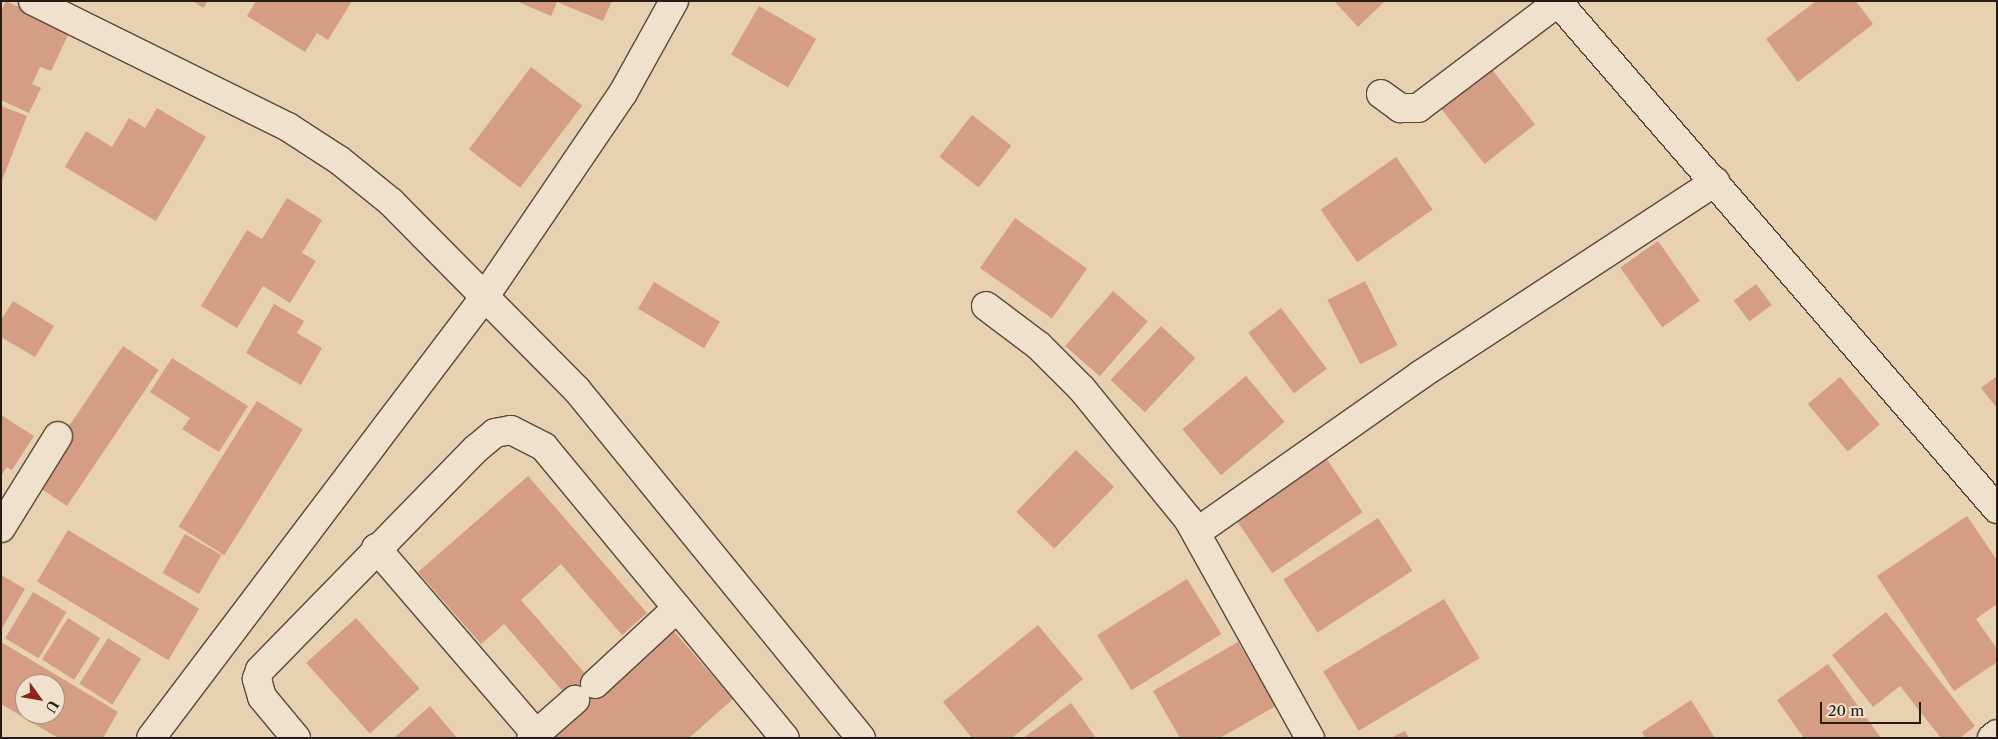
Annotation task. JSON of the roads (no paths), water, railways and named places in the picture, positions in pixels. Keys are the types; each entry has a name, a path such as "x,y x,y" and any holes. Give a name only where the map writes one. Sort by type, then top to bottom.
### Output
{"street":[{"path":"151,738 483,299 623,93 674,1"},
{"path":"1381,94 1400,108 1418,108 1557,2 1997,509"},
{"path":"46,4 205,83 339,160 435,243 483,299 577,390 861,738"},
{"path":"1197,532 1420,375 1715,182"},
{"path":"986,306 1039,346 1082,389 1151,469 1197,532 1310,738"},
{"path":"296,738 262,697 257,679 260,670 376,548 477,448 495,433 511,430 544,447 784,738"},
{"path":"1,528 58,436"},
{"path":"376,548 533,736 585,692 677,608"},
{"path":"1992,738 1997,734"}]}
